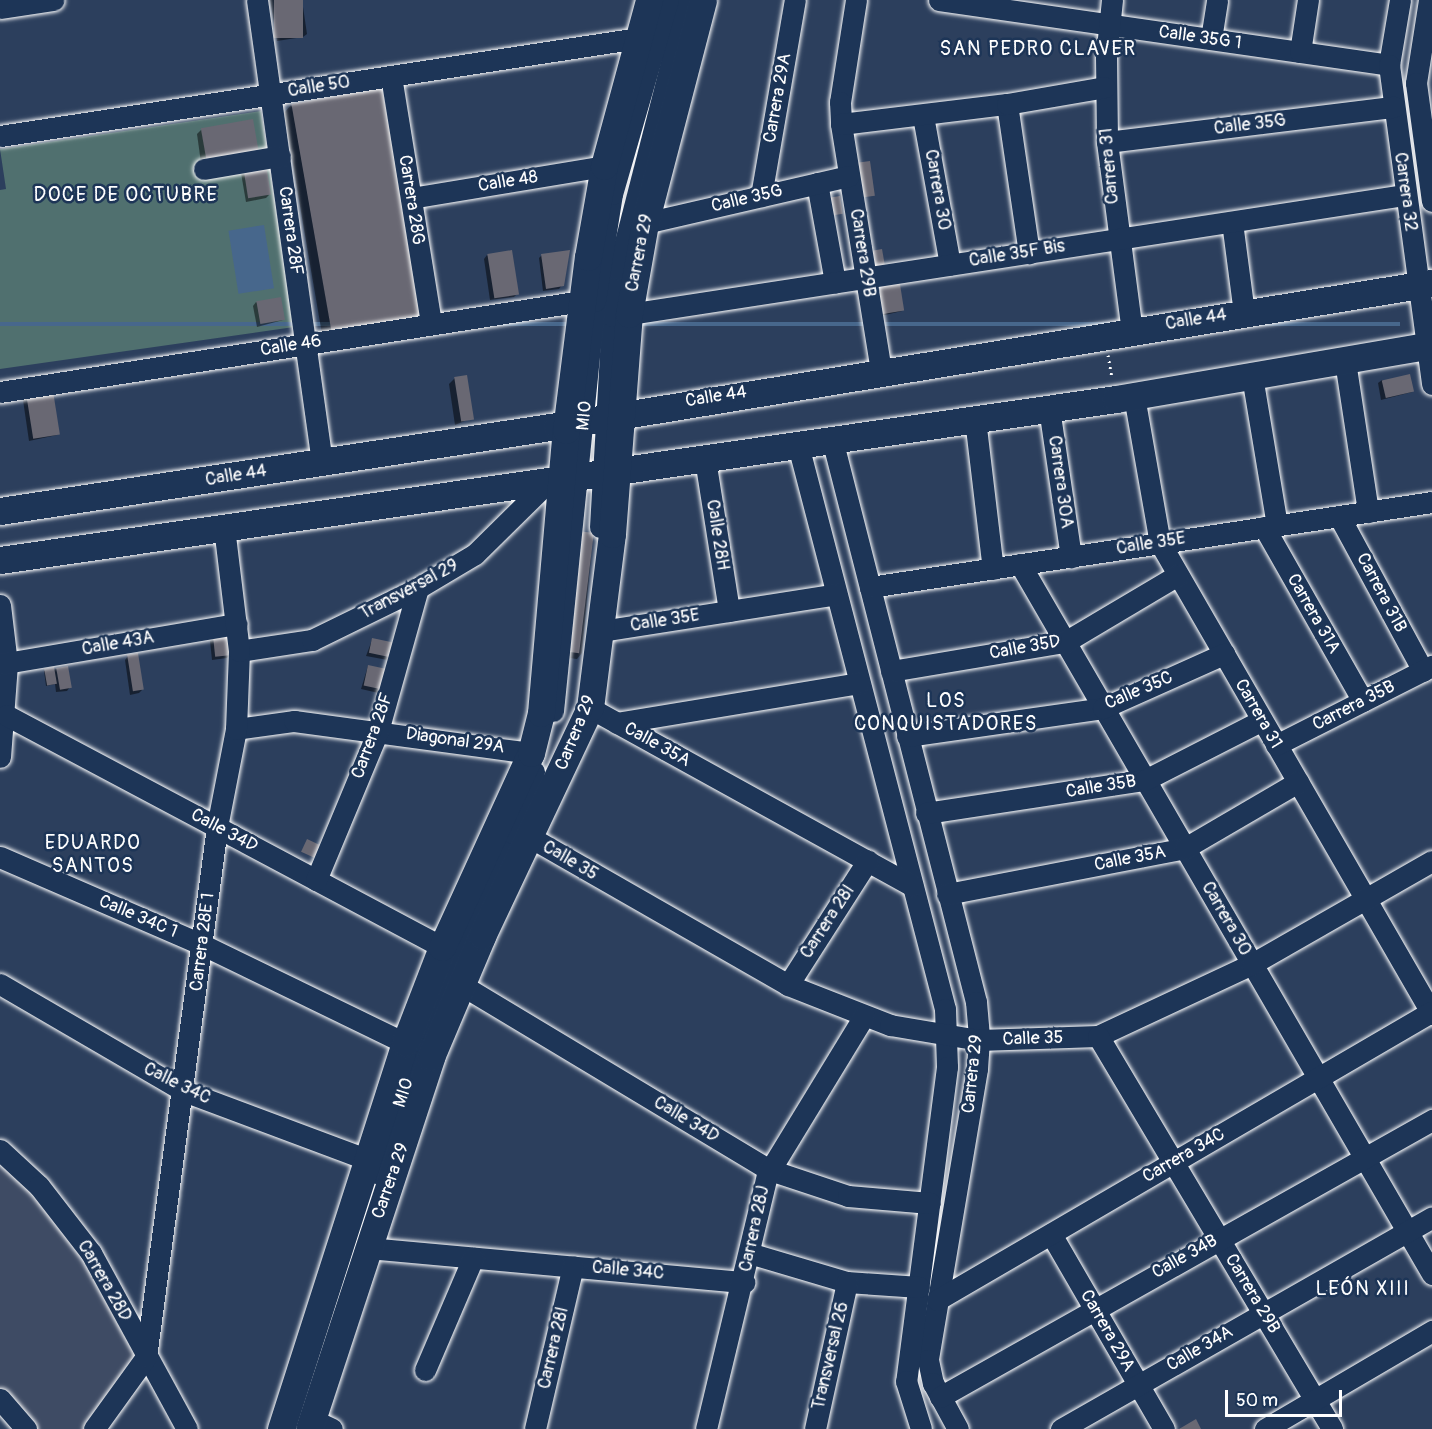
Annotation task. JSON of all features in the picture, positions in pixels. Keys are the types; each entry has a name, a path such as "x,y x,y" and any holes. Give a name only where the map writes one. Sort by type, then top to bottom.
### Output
{"main road":[{"name":"Carrera 29","path":"312,1427 431,1057 521,835 590,708 601,631 586,473 594,422 582,301 604,166 649,0"},
{"name":"Carrera 29","path":"281,1429 405,1043 442,947 531,753 541,713 594,422 629,314 645,223 703,0"},
{"name":"Calle 44","path":"0,512 594,422 881,370 1425,284"},
{"path":"0,560 586,473 705,459 1134,396 1429,346"}],"street":[{"path":"0,8 53,0"},
{"name":"Carrera 28F","path":"257,0 322,462"},
{"name":"MIO","path":"594,422 595,301 612,194 668,0"},
{"name":"MIO","path":"594,422 618,269 687,0"},
{"name":"Carrera 29A","path":"761,196 795,0"},
{"name":"Carrera 29B","path":"856,0 840,102 849,176 881,370"},
{"name":"Calle 35G 1","path":"941,0 1022,6 1108,24 1389,65"},
{"name":"Carrera 31","path":"1112,0 1108,24 1107,142 1118,239 1132,331"},
{"path":"1211,39 1217,0"},
{"path":"1300,52 1308,0"},
{"name":"Carrera 32","path":"1400,0 1389,65 1406,195 1425,284 1432,384"},
{"name":"Carrera 32","path":"1429,0 1416,83 1432,201"},
{"name":"Calle 50","path":"0,136 638,38"},
{"name":"Carrera 28G","path":"391,76 431,323"},
{"path":"842,130 1106,87"},
{"path":"1007,104 1029,253"},
{"name":"Calle 35G","path":"1107,142 1394,107"},
{"name":"Carrera 30","path":"924,116 950,265"},
{"name":"Carrera 29B","path":"820,182 842,130"},
{"path":"204,169 280,156"},
{"name":"Calle 48","path":"411,198 604,166"},
{"name":"Calle 35G","path":"645,223 849,176"},
{"path":"820,182 835,282"},
{"name":"Calle 35F Bis","path":"629,314 1406,195"},
{"path":"1232,222 1244,313"},
{"name":"Calle 46","path":"0,392 582,301"},
{"path":"1345,361 1368,512"},
{"name":"Carrera 31A","path":"1252,376 1270,526 1363,701"},
{"name":"Carrera 31","path":"1134,396 1160,543 1432,1013"},
{"name":"Carrera 30A","path":"1049,408 1071,557"},
{"path":"975,419 993,568"},
{"name":"Carrera 29","path":"832,439 976,1002 979,1040 977,1069 928,1360 940,1397 958,1429"},
{"name":"Carrera 29","path":"798,445 945,1009 947,1067 906,1381 908,1398 921,1429"},
{"name":"Calle 28H","path":"705,459 729,611"},
{"path":"807,480 822,468 841,473"},
{"name":"MIO","path":"312,1427 425,1028 521,835 553,715 586,473"},
{"name":"Transversal 29","path":"239,651 312,640 418,588 476,554 586,473"},
{"name":"Calle 35E","path":"870,587 1432,502"},
{"name":"Carrera 31B","path":"1339,516 1428,668"},
{"name":"Carrera 28E 1","path":"146,1357 184,1091 217,827 236,729 239,651 224,527"},
{"name":"Carrera 30","path":"1020,564 1432,1274"},
{"name":"Calle 35D","path":"891,671 1065,642 1178,575"},
{"name":"Carrera 28F","path":"316,880 378,731 418,588"},
{"name":"Calle 35E","path":"601,631 836,594"},
{"path":"0,605 6,715 0,758"},
{"name":"Calle 43A","path":"3,664 237,624"},
{"name":"Calle 35C","path":"907,736 1103,708 1224,654"},
{"name":"Carrera 35B","path":"1276,745 1428,668"},
{"path":"617,723 859,683"},
{"name":"Calle 35A","path":"590,708 912,886"},
{"name":"Calle 34D","path":"6,715 442,947"},
{"name":"Calle 35B","path":"926,813 1145,780 1262,720"},
{"name":"Diagonal 29A","path":"236,729 294,721 531,753"},
{"name":"Calle 35A","path":"947,894 1185,848 1298,782"},
{"name":"Calle 35","path":"521,835 788,985 864,1016 946,1037 979,1040 1098,1036 1252,964 1432,861"},
{"name":"Calle 34C 1","path":"0,857 203,945 405,1043"},
{"name":"Carrera 28I","path":"788,985 868,860"},
{"name":"Calle 34C","path":"0,984 184,1091 366,1159"},
{"name":"Calle 34D","path":"460,984 770,1170 854,1197 930,1203"},
{"path":"945,1009 960,1019 971,1014 976,1002"},
{"name":"Carrera 34C","path":"937,1300 1432,1013"},
{"name":"Carrera 28J","path":"706,1429 770,1170 864,1016"},
{"name":"Carrera 29B","path":"1098,1036 1332,1429"},
{"path":"947,1067 954,1056 966,1054 976,1063 977,1069"},
{"name":"Calle 34B","path":"940,1397 1094,1308 1432,1120"},
{"name":"Carrera 28D","path":"0,1150 39,1186 91,1253 187,1429"},
{"name":"Calle 34A","path":"1061,1429 1432,1216"},
{"name":"Carrera 29A","path":"1051,1234 1164,1429"},
{"name":"Calle 34C","path":"368,1248 744,1282"},
{"path":"749,1253 847,1282 919,1287"},
{"path":"425,1370 473,1258"},
{"name":"Carrera 28I","path":"535,1429 573,1266"},
{"name":"Transversal 26","path":"817,1426 847,1282"},
{"path":"1265,1429 1432,1331"},
{"path":"94,1429 146,1357"},
{"path":"0,1399 26,1429"}],"path":[{"path":"1110,361 1112,376"}],"shaded area":[{"path":"264,225 274,288 238,294 228,231"},
{"path":"0,322 1400,322 1400,326 0,326"},
{"path":"0,1150 26,1171 146,1357 94,1429 26,1429 0,1399"}],"green space":[{"path":"261,111 294,327 0,369 0,190 6,189 0,149"}],"building":[{"path":"274,0 303,0 303,38 274,38"},
{"path":"382,88 422,317 332,333 291,104"},
{"path":"253,119 260,157 208,167 201,128"},
{"path":"870,161 875,196 858,198 853,163"},
{"path":"266,164 271,195 248,198 243,168"},
{"path":"840,196 843,214 830,216 827,198"},
{"path":"882,249 885,266 868,269 865,252"},
{"path":"512,250 519,294 494,298 487,254"},
{"path":"570,250 564,286 546,289 541,254"},
{"path":"899,278 904,311 876,315 870,283"},
{"path":"281,297 285,320 260,324 256,301"},
{"path":"1410,374 1414,392 1386,398 1382,381"},
{"path":"467,375 474,419 461,421 454,377"},
{"path":"53,391 60,434 33,439 26,395"},
{"path":"577,531 594,533 579,653 562,651"},
{"path":"230,635 232,655 215,657 213,637"},
{"path":"372,638 400,644 397,659 369,653"},
{"path":"138,653 144,690 133,691 127,655"},
{"path":"368,665 392,670 388,691 364,686"},
{"path":"68,666 72,688 60,690 56,668"},
{"path":"54,667 57,684 47,685 44,669"},
{"path":"307,839 322,846 316,859 301,852"},
{"path":"1196,1419 1201,1429 1179,1429"}],"district":[{"name":"SAN PEDRO CLAVER","path":"1038,48"},
{"name":"DOCE DE OCTUBRE","path":"126,194"},
{"name":"LOS CONQUISTADORES","path":"946,712"},
{"name":"EDUARDO SANTOS","path":"93,854"},
{"name":"LEÓN XIII","path":"1363,1288"}]}
